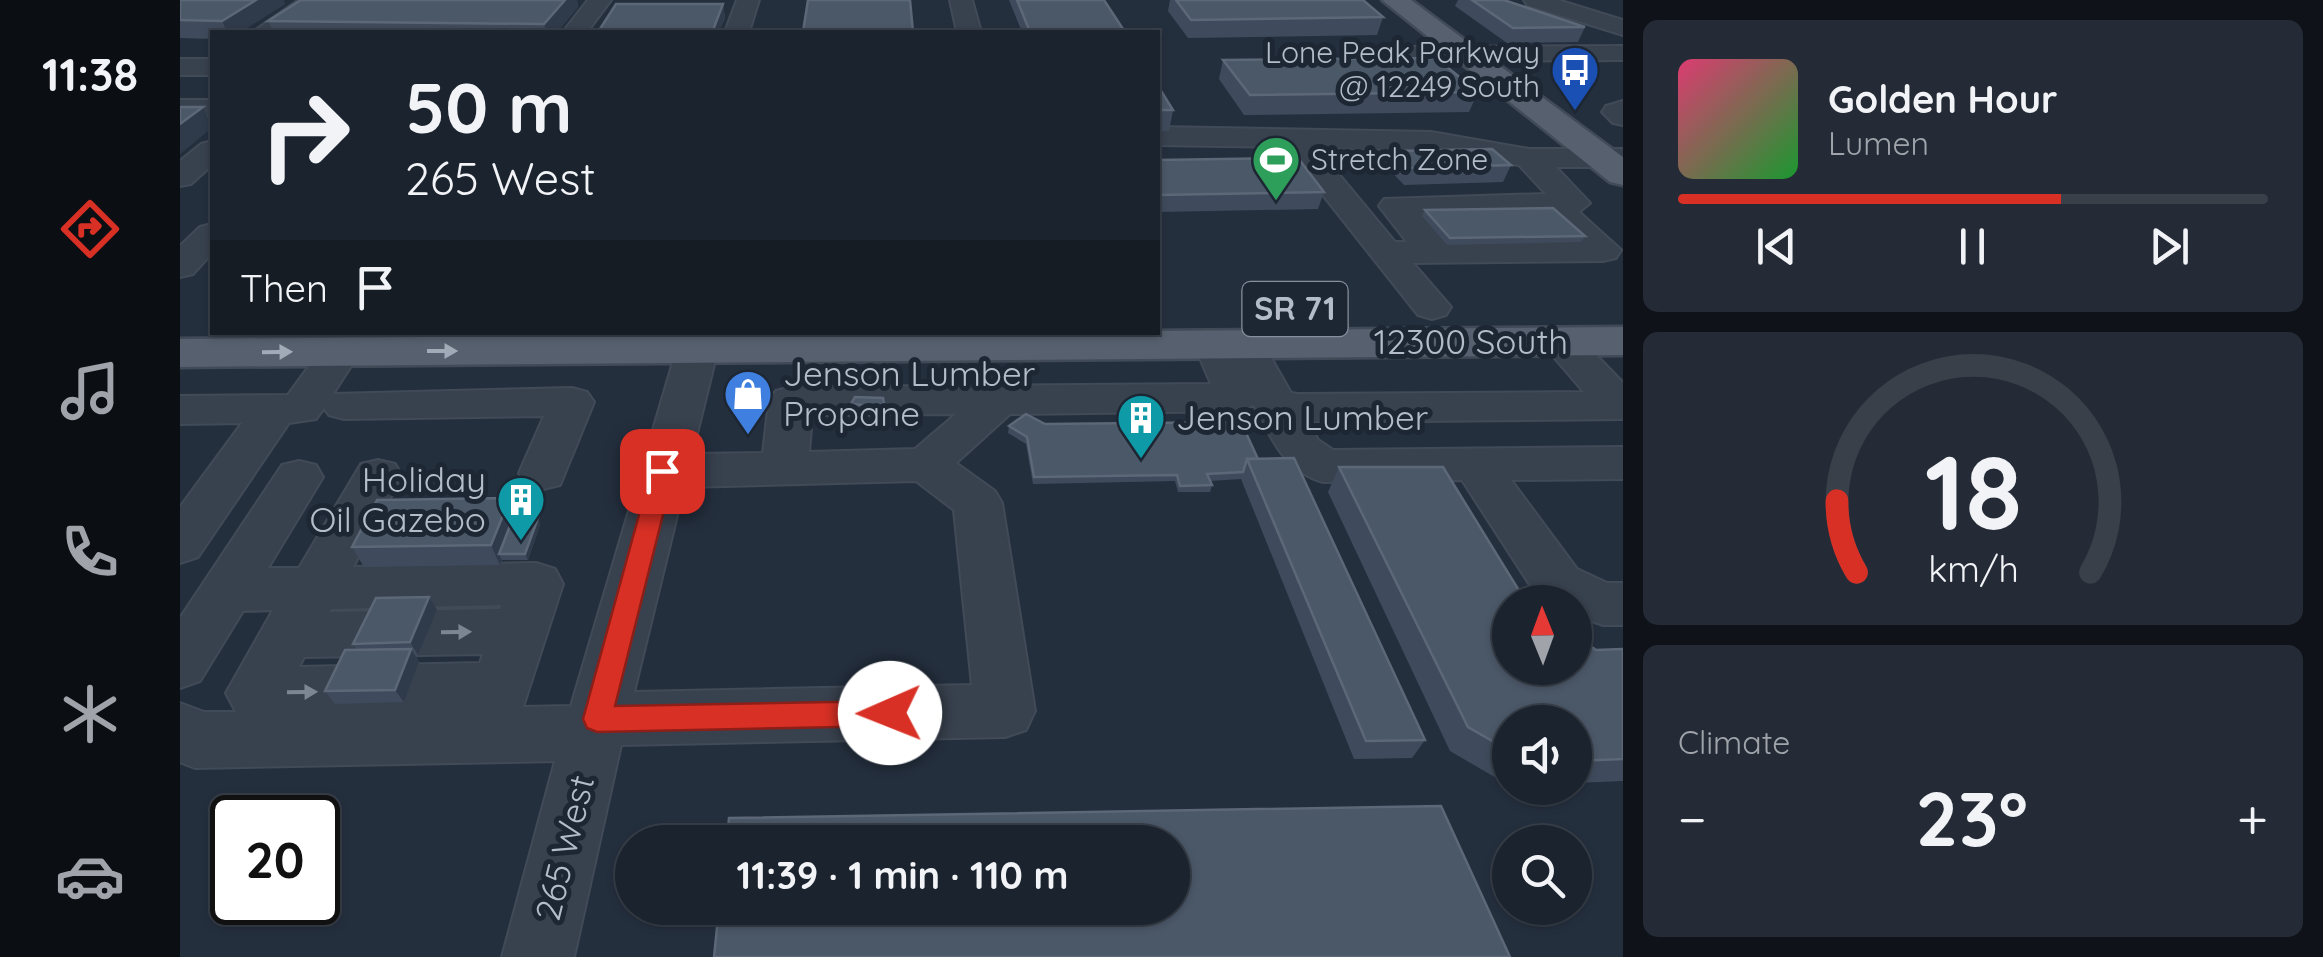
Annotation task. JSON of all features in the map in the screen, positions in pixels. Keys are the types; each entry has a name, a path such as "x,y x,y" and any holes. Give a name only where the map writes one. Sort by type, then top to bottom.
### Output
{"main road":[{"path":"1396,0 1616,164"},
{"name":"12300 South","path":"1160,311 1623,305"},
{"path":"180,324 210,323"},
{"name":"12300 South","path":"180,354 700,341 1623,341"}],"street":[{"path":"268,30 314,0"},
{"path":"577,30 600,0"},
{"path":"737,30 748,0"},
{"path":"962,0 968,30"},
{"path":"1536,0 1623,28"},
{"path":"1608,0 1623,8"},
{"path":"1506,6 1623,44"},
{"path":"1407,54 1623,54"},
{"path":"180,67 210,67"},
{"path":"180,108 210,108"},
{"path":"1623,109 1616,112 1623,117"},
{"path":"1160,136 1430,141 1529,158 1616,164"},
{"path":"1296,141 1432,307"},
{"path":"180,178 210,152"},
{"path":"1386,254 1434,252 1574,203 1529,158"},
{"path":"1434,252 1396,206 1501,227"},
{"path":"180,269 210,236"},
{"path":"180,269 210,272"},
{"name":"265 West","path":"538,957 662,471 700,341"},
{"path":"1560,341 1622,408"},
{"path":"784,468 790,401 1238,397 1229,344"},
{"path":"1229,344 1275,403 1301,450 1323,466 1623,463"},
{"path":"180,410 301,408 340,352"},
{"path":"926,465 1000,400"},
{"path":"344,405 572,402 544,473"},
{"path":"1275,403 1298,408 1622,408"},
{"path":"180,544 276,409"},
{"path":"1475,464 1558,584 1603,604 1623,604"},
{"path":"378,476 256,693 596,726 1005,711 978,503 926,465 662,471"},
{"path":"180,664 299,477"},
{"path":"244,563 517,631 491,713"},
{"path":"185,737 491,713"}],"building":[{"path":"180,0 256,0 222,21 180,20"},
{"path":"301,0 565,0 544,24 268,21"},
{"path":"808,0 910,0 913,30 803,30"},
{"path":"1017,0 1104,0 1124,30 1029,30"},
{"path":"1176,0 1363,0 1383,17 1191,20"},
{"path":"1472,0 1504,0 1585,27 1513,28"},
{"path":"616,4 723,4 713,30 599,30"},
{"path":"1436,58 1478,92 1250,95 1223,60"},
{"path":"1160,89 1173,110 1160,110"},
{"path":"180,107 203,107 180,124"},
{"path":"1492,149 1511,165 1410,168 1394,151"},
{"path":"1298,158 1324,192 1160,195 1160,160"},
{"path":"1553,208 1585,236 1450,238 1425,210"},
{"path":"855,397 883,398 884,404 851,404"},
{"name":"Jenson Lumber","path":"1026,414 1045,424 1241,422 1258,459 1247,459 1243,472 1207,474 1212,485 1180,486 1177,475 1034,477 1027,437 1009,426"},
{"path":"1294,458 1425,740 1366,741 1247,459"},
{"path":"1339,467 1443,467 1516,585 1492,585 1492,685 1592,685 1592,647 1623,649 1623,759 1592,760 1592,705 1492,705 1492,741 1468,727"},
{"path":"510,498 491,545 352,547 377,500"},
{"name":"Holiday Oil Gazebo","path":"513,518 538,518 525,554 499,554"},
{"path":"429,597 410,642 353,644 376,598"},
{"path":"411,649 395,690 325,691 345,650"},
{"path":"1441,806 1492,925 1510,957 714,957 717,925 1190,925 1190,825 728,825 729,818"}],"place":[{"name":"Lone Peak Parkway @ 12249 South","path":"1575,112"},
{"name":"Stretch Zone","path":"1276,202"},
{"name":"Jenson Lumber Propane","path":"748,436"},
{"name":"Jenson Lumber","path":"1141,460"},
{"name":"Holiday Oil Gazebo","path":"521,542"}],"route":[{"path":"662,471 597,719 890,713"}]}
